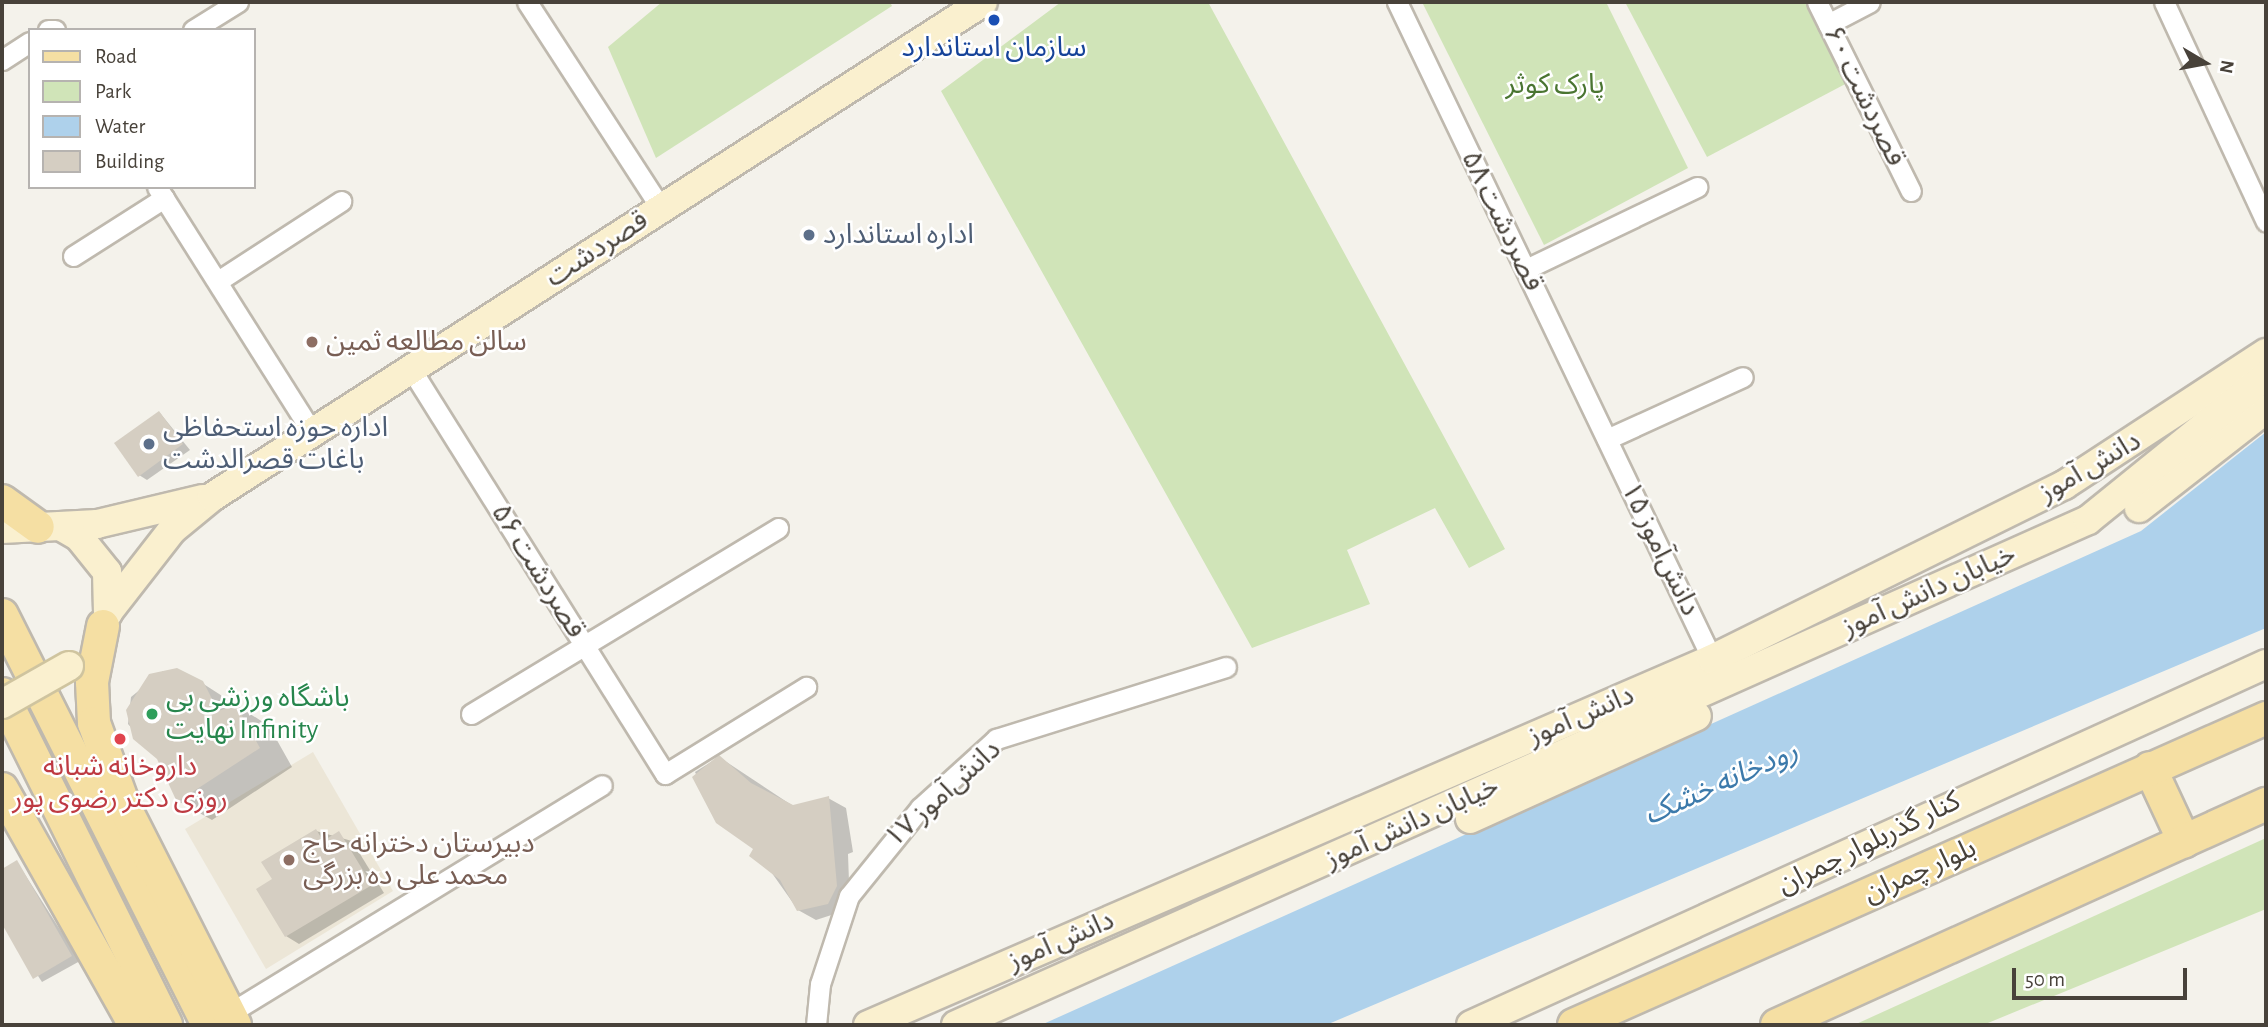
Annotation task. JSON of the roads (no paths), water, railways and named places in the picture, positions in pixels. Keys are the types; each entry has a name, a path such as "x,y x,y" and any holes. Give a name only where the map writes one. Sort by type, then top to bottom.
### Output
{"main road":[{"name":"قصردشت","path":"2,704 69,666 172,530 212,497 983,2"},
{"name":"دانش آموز","path":"868,1025 1712,659 2064,485 2266,353"},
{"name":"دانش آموز","path":"2135,499 2266,376"},
{"name":"دانش آموز","path":"2135,499 2266,409"},
{"path":"49,527 212,497"},
{"name":"خیابان دانش آموز","path":"956,1025 2135,499"},
{"name":"خیابان دانش آموز","path":"997,1025 1617,752 2098,534 2135,499"},
{"path":"3,519 49,527 79,537 103,565 111,584 92,682 94,723 125,808 224,1021"},
{"path":"2,615 224,1021"},
{"name":"کنار گذربلوار چمران","path":"1471,1025 2266,664"},
{"path":"2,694 166,1025"},
{"name":"بلوار چمران","path":"1574,1025 2266,718"},
{"path":"2150,768 2184,841"},
{"path":"2,789 135,1025"},
{"path":"1777,1025 2266,804"}],"street":[{"path":"196,28 238,2"},
{"path":"527,2 661,208"},
{"name":"قصردشت ۵۸","path":"1397,2 1607,439"},
{"name":"۶۰ قصردشت","path":"1817,2 1911,191"},
{"path":"1828,24 1870,2"},
{"path":"2164,2 2266,222"},
{"path":"2,61 28,43"},
{"path":"1526,269 1697,187"},
{"path":"73,256 160,193 312,432"},
{"path":"218,281 341,201"},
{"name":"۵۶ قصردشت","path":"411,369 665,774 806,687"},
{"path":"1607,439 1743,377"},
{"name":"دانش‌آموز ۱۵","path":"1607,439 1712,659"},
{"path":"471,714 778,528"},
{"name":"دانش‌آموز ۱۷","path":"816,1025 820,984 849,896 863,873 920,808 996,740 1118,696 1226,667"},
{"path":"224,1021 602,785"}],"water":[{"name":"رودخانه خشک","path":"2266,432 2266,628 1326,1025 1041,1025 2141,531"}],"place":[{"name":"سازمان استاندارد","path":"994,20"},
{"name":"اداره استاندارد","path":"809,235"},
{"name":"سالن مطالعه ثمین","path":"312,342"},
{"name":"اداره حوزه استحفاظی باغات قصرالدشت","path":"149,444"},
{"name":"باشگاه ورزشی بی نهایت Infinity","path":"152,714"},
{"name":"داروخانه شبانه روزی دکتر رضوی پور","path":"120,739"},
{"name":"دبیرستان دخترانه حاج محمد علی ده بزرگی","path":"289,860"}],"park label":[{"name":"پارک کوثر","path":"1555,85"}]}
